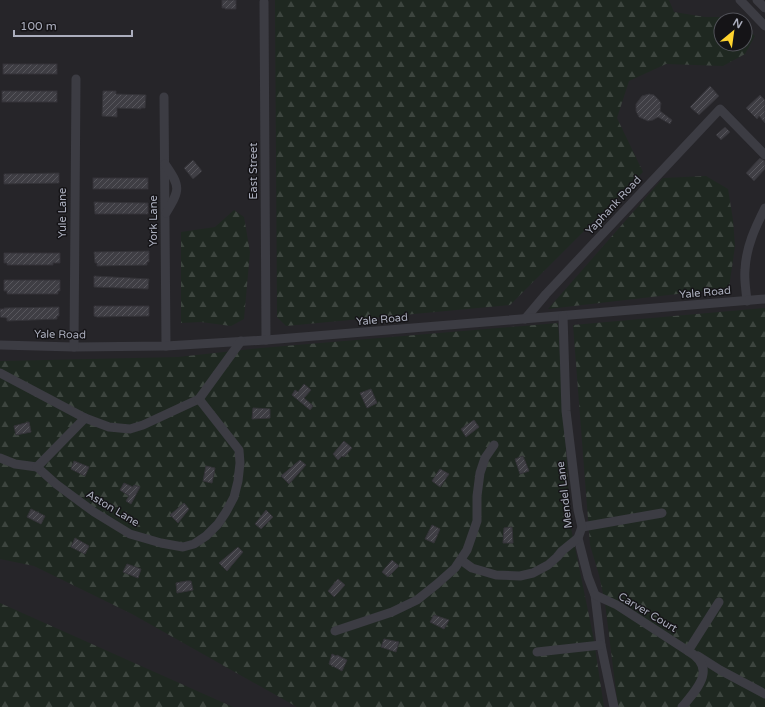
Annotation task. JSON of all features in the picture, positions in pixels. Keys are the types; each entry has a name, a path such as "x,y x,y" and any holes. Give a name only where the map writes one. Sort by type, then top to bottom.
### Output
{"street":[{"path":"740,0 765,26"},
{"path":"757,0 765,8"},
{"name":"East Street","path":"264,2 266,340"},
{"name":"Yule Lane","path":"74,347 76,79"},
{"name":"York Lane","path":"164,97 166,346"},
{"name":"Yaphank Road","path":"525,319 551,288 720,109 765,155"},
{"path":"746,301 745,270 747,252 754,229 764,213"},
{"name":"Yale Road","path":"0,346 166,346 266,340 765,299"},
{"name":"Mendel Lane","path":"461,560 472,568 484,572 496,575 520,576 533,573 548,565 562,550 578,538 582,527 578,510 566,411 563,316"},
{"path":"0,373 85,418 109,427 130,428 143,425 199,399 241,341"},
{"name":"Aston Lane","path":"37,467 62,489 94,512 130,534 161,543 183,547 194,544 206,536 218,524 226,512 234,497 240,463 239,450 199,399"},
{"path":"0,458 15,464 37,467 85,418"},
{"path":"335,631 392,612 416,600 455,568 466,550 477,521 477,496 480,472 485,458 494,445"},
{"path":"582,527 662,513"},
{"path":"578,538 588,577 595,595 601,645 614,707"},
{"name":"Carver Court","path":"595,595 617,605 720,670 765,694"},
{"path":"688,650 719,602"},
{"path":"537,652 601,645"},
{"path":"682,707 699,688 703,678 703,668 698,656"}],"shaded area":[{"path":"0,0 765,0 765,707 0,707"}],"green space":[{"path":"275,0 669,0 674,12 713,17 713,52 746,52 723,66 666,64 629,81 617,118 643,172 510,305 286,326 277,317"},
{"path":"706,176 728,189 735,246 729,288 548,309 663,178"},
{"path":"234,210 244,217 250,252 244,319 231,326 201,322 181,323 181,232 215,227"},
{"path":"765,308 765,707 618,707 605,603 599,575 590,545 573,325"},
{"path":"558,323 571,528 593,635 604,707 297,707 132,614 34,566 0,559 0,361 178,357 261,348"},
{"path":"0,603 233,707 0,707"}],"building":[{"path":"222,0 236,0 236,9 222,8"},
{"path":"3,64 57,64 57,74 3,74"},
{"path":"710,86 719,96 699,115 690,107"},
{"path":"2,91 57,91 57,102 2,102"},
{"path":"103,91 116,91 116,94 146,95 145,108 117,108 117,117 102,116"},
{"path":"649,94 654,95 661,103 660,111 672,120 670,124 658,117 648,121 639,117 636,111 636,104 642,96"},
{"path":"760,95 765,100 765,123 759,116 757,119 746,108"},
{"path":"725,127 730,132 721,140 716,135"},
{"path":"760,158 765,161 765,169 754,181 746,173"},
{"path":"193,160 202,171 193,179 184,168"},
{"path":"59,173 59,183 4,184 4,174"},
{"path":"93,178 148,178 148,189 93,189"},
{"path":"94,202 148,203 148,214 95,214"},
{"path":"149,251 149,262 147,262 147,265 97,266 97,263 95,263 94,252"},
{"path":"4,253 60,253 60,263 53,263 53,265 7,265 7,263 4,263"},
{"path":"94,276 149,279 148,289 94,287"},
{"path":"4,280 60,280 60,291 58,291 58,294 7,294 7,291 4,291"},
{"path":"94,306 149,306 149,316 97,317 94,316"},
{"path":"59,307 59,316 57,316 57,319 7,321 7,318 0,317 0,309 4,308"},
{"path":"304,384 311,390 304,398 313,406 310,410 292,395 295,390 298,392"},
{"path":"371,389 377,403 367,408 360,393"},
{"path":"253,408 270,409 270,418 252,419"},
{"path":"474,420 479,427 466,437 461,429"},
{"path":"29,422 31,432 16,435 14,426"},
{"path":"344,441 352,448 344,457 342,456 338,460 333,454"},
{"path":"523,456 529,471 520,474 515,459"},
{"path":"300,460 306,465 289,484 281,476"},
{"path":"74,461 89,467 85,476 71,469"},
{"path":"206,466 215,468 212,483 203,481"},
{"path":"440,469 449,474 440,487 432,481"},
{"path":"124,483 133,487 134,485 140,487 131,504 126,501 129,496 120,490"},
{"path":"184,503 189,509 178,523 170,515"},
{"path":"31,509 45,516 41,524 27,517"},
{"path":"266,510 273,517 261,529 255,524"},
{"path":"432,525 440,529 434,543 425,539"},
{"path":"512,527 513,543 503,543 504,528"},
{"path":"75,538 89,546 85,554 71,547"},
{"path":"238,547 243,552 227,571 219,563"},
{"path":"392,560 399,566 388,577 382,572"},
{"path":"127,564 141,569 138,578 123,572"},
{"path":"338,579 345,585 334,597 328,591"},
{"path":"191,581 193,590 177,593 176,583"},
{"path":"434,615 449,620 444,629 430,622"},
{"path":"384,639 399,642 396,652 381,647"},
{"path":"332,654 347,660 342,671 329,664"}]}
